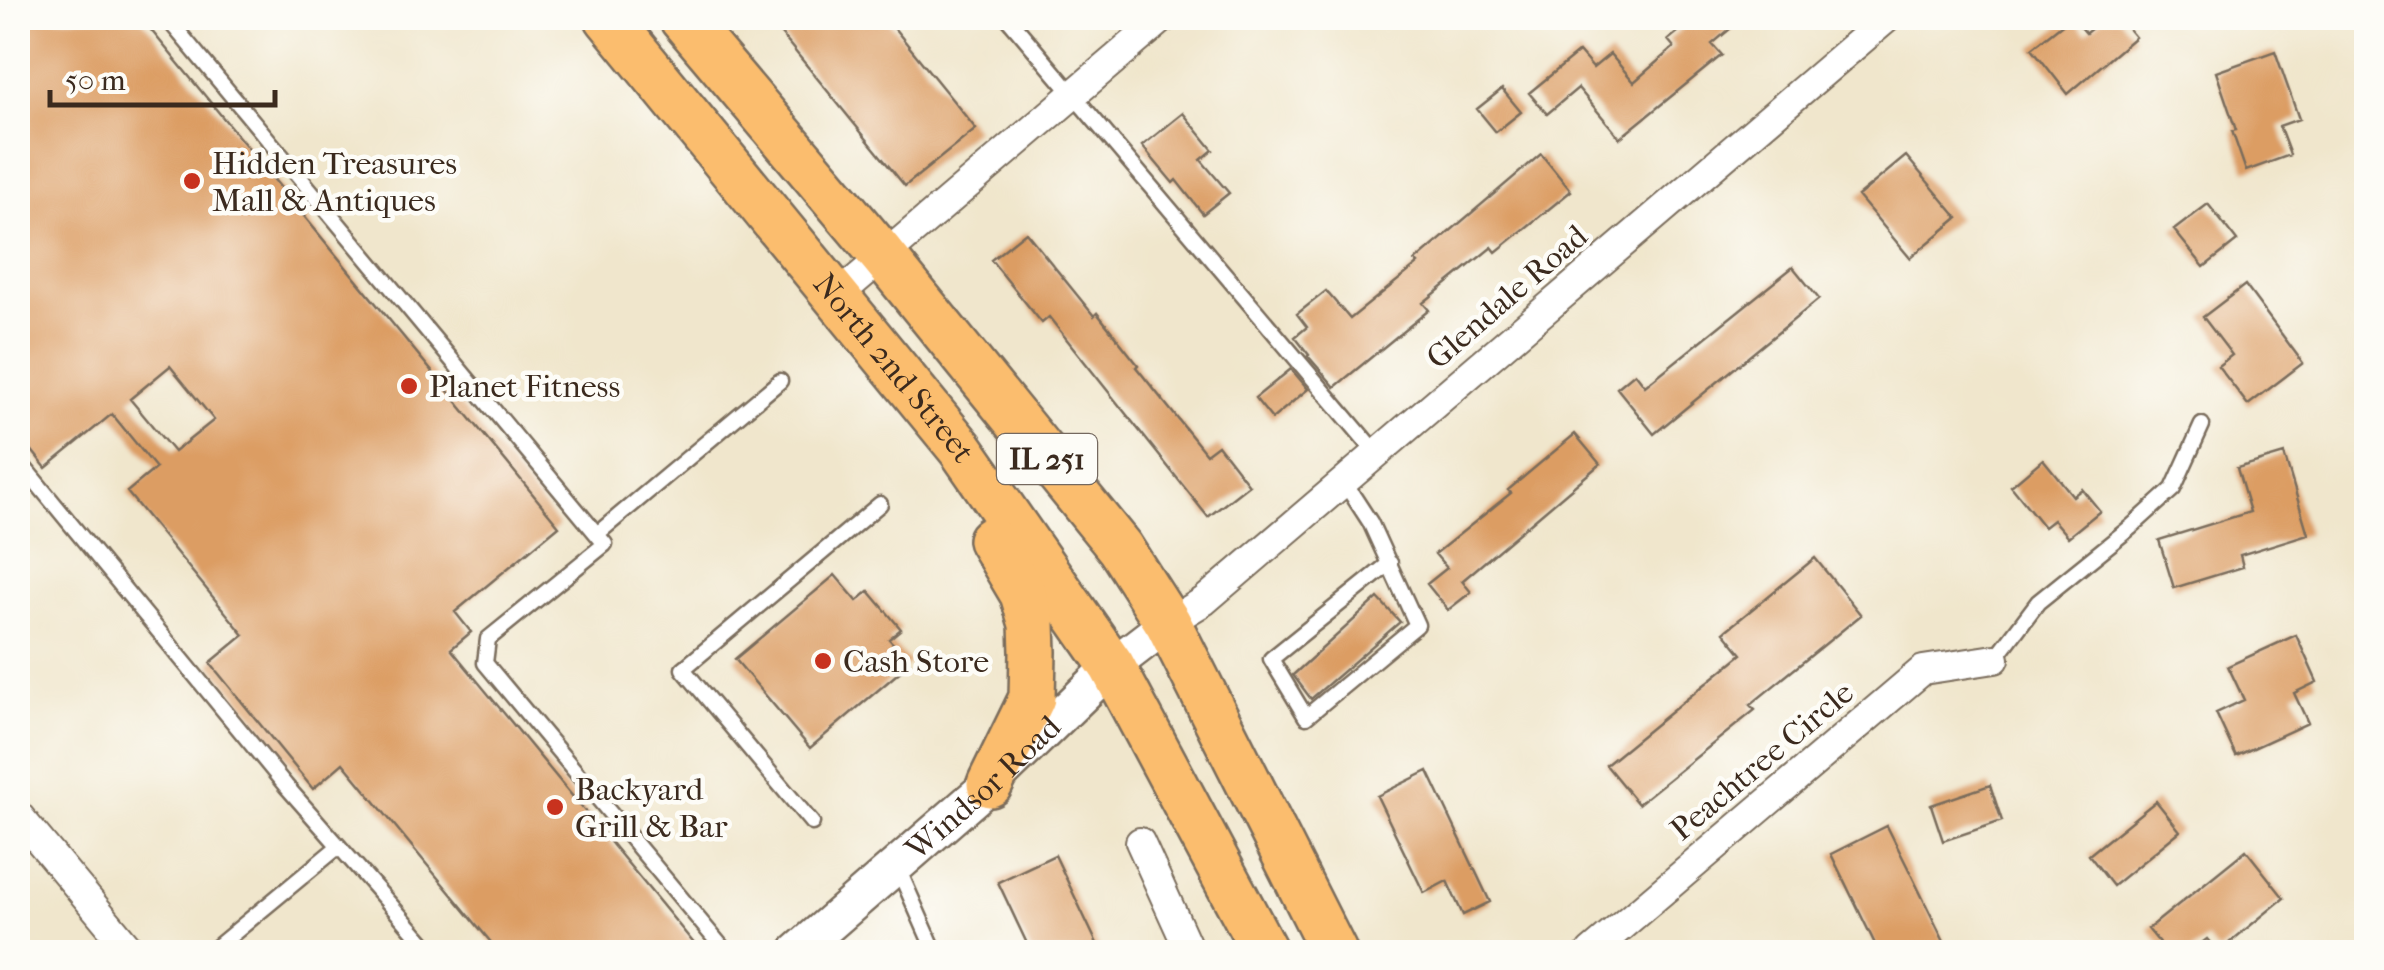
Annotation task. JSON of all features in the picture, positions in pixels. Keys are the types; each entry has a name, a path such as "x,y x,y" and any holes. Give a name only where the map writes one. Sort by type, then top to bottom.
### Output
{"main road":[{"name":"North 2nd Street","path":"608,18 961,449 1112,666 1265,952"},
{"name":"North 2nd Street","path":"682,18 883,256 1120,548 1168,623 1334,952"},
{"path":"961,449 979,520 1023,594 1032,624 1032,698 990,784"}],"street":[{"path":"837,296 1163,18"},
{"name":"Glendale Road","path":"1168,623 1204,602 1888,18"},
{"name":"Windsor Road","path":"797,952 990,784 1112,666 1168,623"},
{"name":"Peachtree Circle","path":"1591,952 1923,670 1995,659"},
{"path":"18,815 132,952"},
{"path":"1140,842 1190,952"}],"lane":[{"path":"167,18 605,544 488,639 485,663 726,952"},
{"path":"1008,18 1377,454"},
{"path":"597,534 780,381"},
{"path":"1995,659 2038,602 2131,527 2172,488 2202,425"},
{"path":"18,460 286,786 432,952"},
{"path":"1344,482 1370,522 1390,564 1417,625 1306,717 1271,659 1390,564"},
{"path":"812,823 683,669 880,504"},
{"path":"211,952 339,846"},
{"path":"897,866 936,952"}],"building":[{"path":"18,18 141,18 559,526 455,612 471,632 451,649 701,952 499,952 343,763 313,789 210,663 244,635 127,492 156,468 112,414 46,468 18,433","holes":["170,366 214,420 174,452 130,399"]},
{"path":"768,18 886,18 976,129 905,186"},
{"path":"1695,18 1743,18 1712,44 1722,55 1620,138 1578,88 1547,114 1529,93 1579,52 1593,68 1610,54 1634,82 1674,47 1668,40"},
{"path":"2070,18 2086,33 2104,18 2119,18 2135,37 2068,94 2032,48"},
{"path":"2275,51 2299,119 2279,126 2290,155 2246,171 2216,72"},
{"path":"1502,89 1521,112 1496,132 1477,109"},
{"path":"1183,113 1213,150 1201,160 1229,193 1203,214 1142,146"},
{"path":"1541,154 1571,191 1496,252 1492,247 1423,303 1429,310 1335,387 1295,337 1307,327 1297,314 1326,291 1350,319"},
{"path":"1906,156 1958,218 1910,258 1858,196"},
{"path":"2208,204 2237,241 2204,267 2174,230"},
{"path":"1026,232 1094,316 1097,313 1206,454 1218,445 1249,485 1208,517 1049,317 1042,323 991,260"},
{"path":"1793,267 1819,299 1654,434 1617,388 1635,373 1645,386"},
{"path":"2245,285 2303,363 2248,405 2218,366 2232,355 2203,317"},
{"path":"1291,369 1308,389 1272,419 1255,398"},
{"path":"1575,434 1600,464 1462,581 1471,592 1448,610 1427,584 1447,568 1435,554 1511,493 1508,490"},
{"path":"2284,454 2308,534 2240,555 2243,567 2174,588 2159,540 2250,512 2237,468"},
{"path":"2043,459 2073,496 2082,489 2100,511 2068,537 2053,520 2044,527 2011,486"},
{"path":"1815,558 1861,615 1750,705 1755,710 1638,804 1606,765 1742,654 1724,632"},
{"name":"Cash Store","path":"835,575 857,601 869,591 901,629 889,639 910,663 810,748 735,659"},
{"path":"1378,598 1400,622 1311,699 1293,675"},
{"path":"2296,635 2317,682 2294,693 2308,723 2236,756 2216,713 2244,700 2228,666"},
{"path":"1428,771 1490,902 1463,915 1447,881 1424,893 1377,796"},
{"path":"1990,785 2002,821 1943,841 1931,805"},
{"path":"2156,801 2180,831 2113,886 2089,855"},
{"path":"1887,826 1949,952 1879,952 1831,854"},
{"path":"2246,850 2284,898 2218,952 2207,939 2190,952 2167,952 2148,929"},
{"path":"1055,855 1101,952 1031,952 998,882"}],"place":[{"name":"Hidden Treasures Mall & Antiques","path":"192,181"},
{"name":"Planet Fitness","path":"409,386"},
{"name":"Cash Store","path":"823,661"},
{"name":"Backyard Grill & Bar","path":"555,807"}]}
